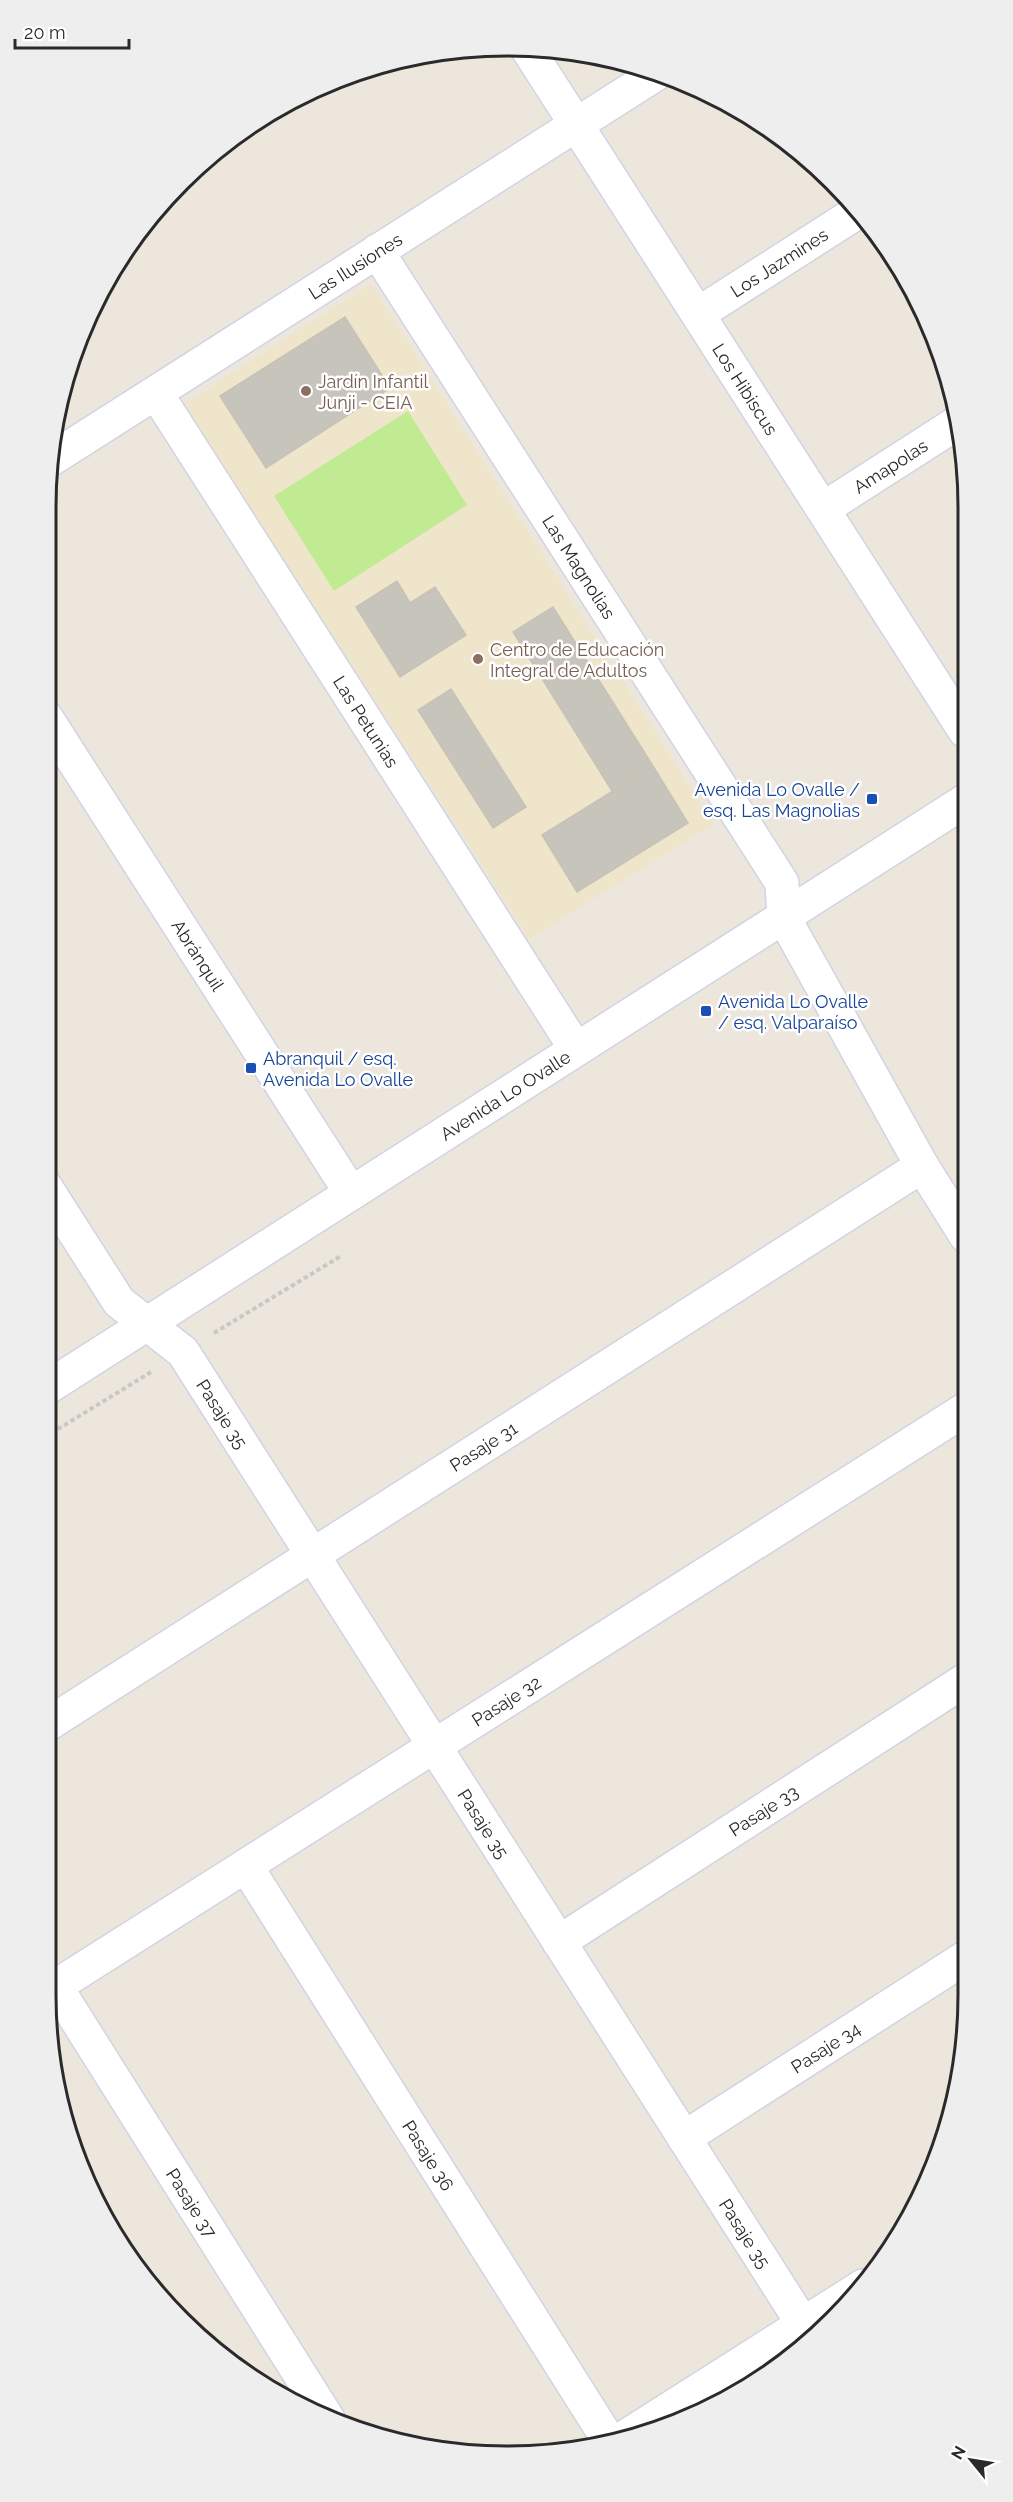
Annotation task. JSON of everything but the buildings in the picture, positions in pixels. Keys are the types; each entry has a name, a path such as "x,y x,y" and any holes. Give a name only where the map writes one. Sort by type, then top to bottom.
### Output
{"street":[{"name":"Los Hibiscus","path":"532,56 958,720"},
{"name":"Las Ilusiones","path":"58,455 649,78"},
{"name":"Los Jazmines","path":"698,314 851,216"},
{"name":"Las Magnolias","path":"377,251 782,884 784,918"},
{"name":"Las Petunias","path":"156,393 576,1049"},
{"name":"Amapolas","path":"823,508 950,427"},
{"name":"Abránquil","path":"56,733 351,1193"},
{"name":"Avenida Lo Ovalle","path":"56,1382 958,806"},
{"path":"784,918 922,1166 958,1223"},
{"name":"Pasaje 31","path":"56,1719 922,1166"},
{"name":"Pasaje 35","path":"56,1203 119,1302 183,1352 807,2329"},
{"name":"Pasaje 32","path":"56,1986 958,1414"},
{"name":"Pasaje 33","path":"559,1942 958,1685"},
{"name":"Pasaje 36","path":"246,1866 605,2435"},
{"name":"Pasaje 34","path":"684,2138 958,1962"},
{"name":"Pasaje 37","path":"56,1999 319,2405"},
{"path":"648,2424 807,2329 821,2318"}],"shaded area":[{"name":"Centro de Educación Integral de Adultos","path":"371,284 713,824 530,939 183,405"}],"green space":[{"path":"408,411 467,505 334,591 274,496"},
{"path":"761,2367 732,2386 703,2401"}],"place":[{"name":"Jardín Infantil Junji - CEIA","path":"306,391"},
{"name":"Centro de Educación Integral de Adultos","path":"478,659"},
{"name":"Avenida Lo Ovalle / esq. Las Magnolias","path":"872,799"},
{"name":"Avenida Lo Ovalle / esq. Valparaíso","path":"706,1011"},
{"name":"Abranquil / esq. Avenida Lo Ovalle","path":"251,1068"}]}
